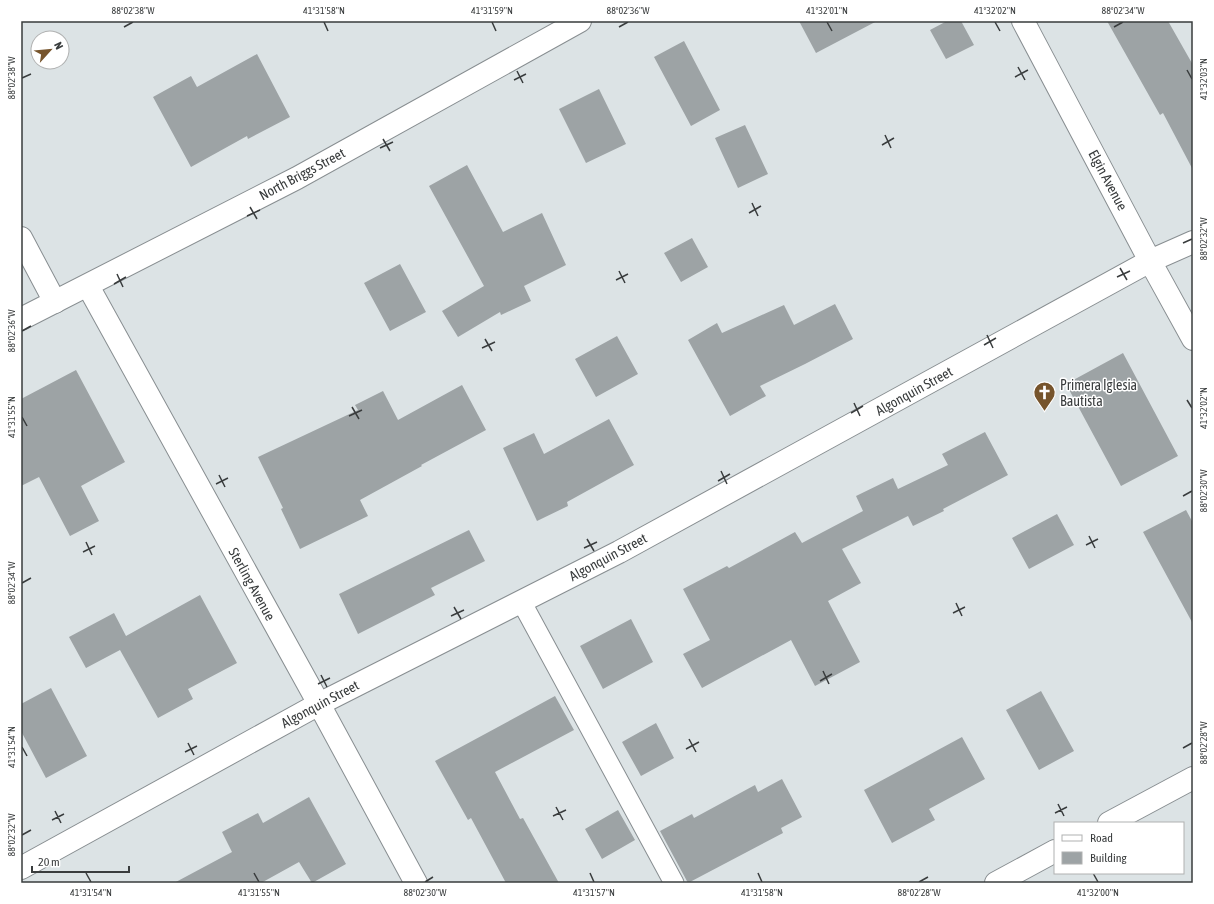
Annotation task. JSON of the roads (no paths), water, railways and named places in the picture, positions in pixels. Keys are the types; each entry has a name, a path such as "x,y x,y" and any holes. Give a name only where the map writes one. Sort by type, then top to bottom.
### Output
{"street":[{"name":"North Briggs Street","path":"21,319 297,178 580,21"},
{"name":"Elgin Avenue","path":"1023,21 1150,262 1193,339"},
{"path":"21,238 54,302"},
{"name":"Algonquin Street","path":"21,868 319,704 619,552 1150,262 1193,242"},
{"name":"Sterling Avenue","path":"88,286 416,883"},
{"path":"1110,822 1193,778"},
{"path":"996,883 1054,853"}],"lane":[{"path":"522,601 674,883"}],"place":[{"name":"Primera Iglesia Bautista","path":"1045,412"}]}
